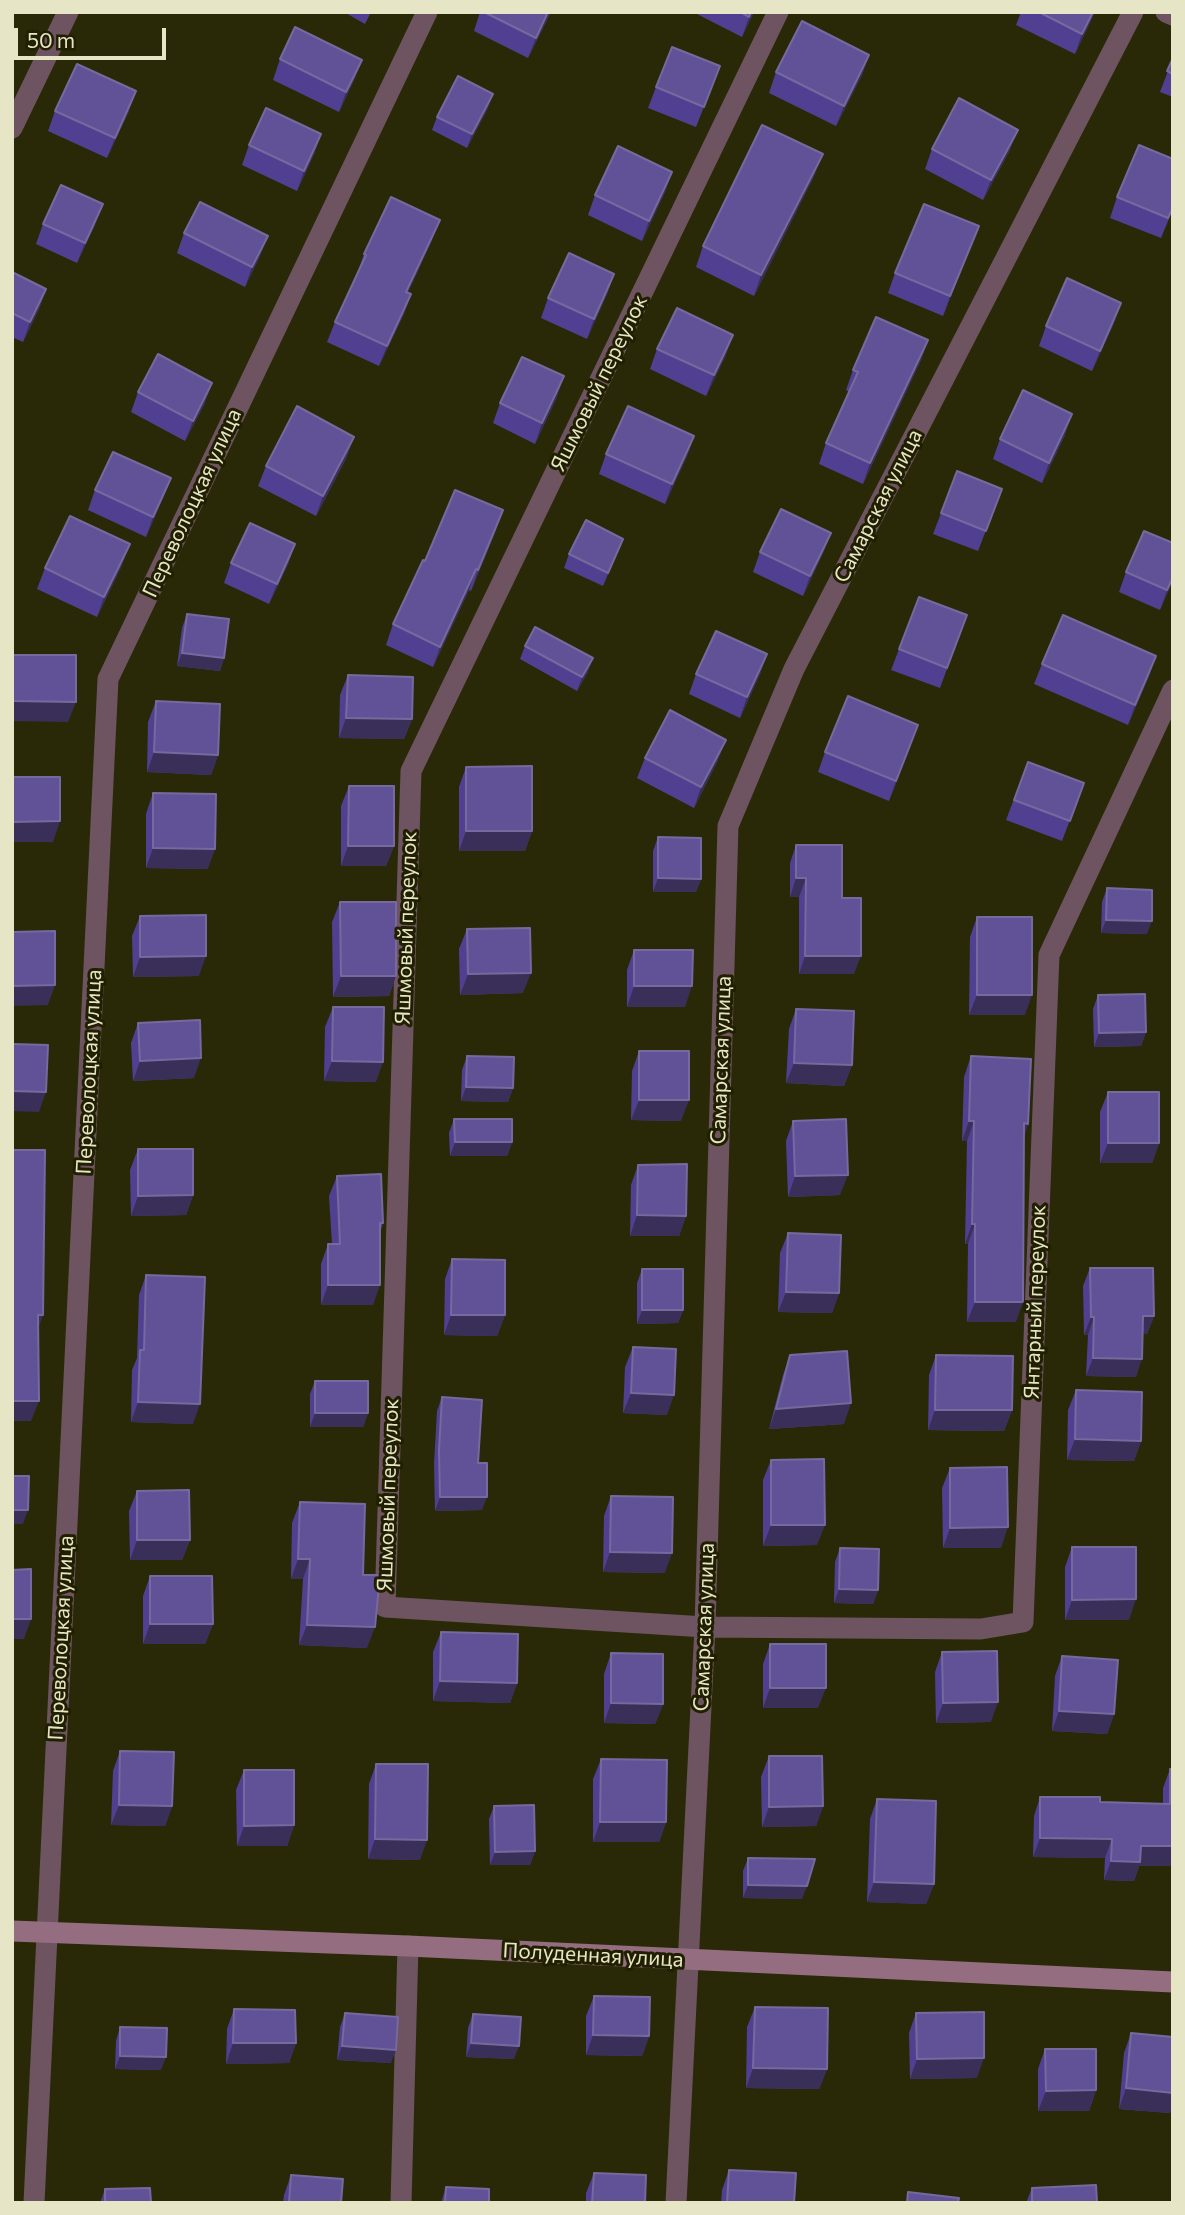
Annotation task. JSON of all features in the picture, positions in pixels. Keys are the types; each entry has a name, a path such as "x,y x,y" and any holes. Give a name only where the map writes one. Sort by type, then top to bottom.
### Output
{"street":[{"path":"12,128 68,12"},
{"name":"Переволоцкая улица","path":"34,2203 108,680 427,12"},
{"name":"Яшмовый переулок","path":"705,1627 385,1607 411,771 778,12"},
{"name":"Самарская улица","path":"676,2203 705,1627 728,826 794,669 1133,12"},
{"path":"1166,12 1173,15"},
{"name":"Янтарный переулок","path":"705,1627 981,1629 1023,1622 1049,955 1173,691"},
{"name":"Полуденная улица","path":"12,1931 408,1946 1173,1982"},
{"path":"401,2203 408,1946"}],"building":[{"path":"484,12 548,12 536,38"},
{"path":"1039,12 1093,12 1082,34"},
{"path":"802,21 869,55 844,106 776,72"},
{"path":"295,27 362,60 346,92 280,59"},
{"path":"672,47 720,66 704,107 656,87"},
{"path":"1173,58 1173,74 1167,71"},
{"path":"77,64 136,91 115,138 55,111"},
{"path":"458,76 493,94 472,134 437,117"},
{"path":"959,98 1018,130 991,180 932,149"},
{"path":"266,108 321,134 304,171 249,145"},
{"path":"762,125 823,154 761,275 703,246"},
{"path":"1139,145 1173,159 1173,207 1168,218 1117,197"},
{"path":"618,146 672,172 649,221 595,195"},
{"path":"61,185 103,204 85,243 43,224"},
{"path":"391,197 440,220 406,292 411,294 387,346 335,322"},
{"path":"200,202 268,236 252,267 184,233"},
{"path":"924,204 979,226 950,296 895,273"},
{"path":"569,253 614,274 594,319 548,298"},
{"path":"12,272 46,289 30,322 12,313"},
{"path":"1067,278 1121,303 1100,351 1046,326"},
{"path":"677,308 733,335 714,375 657,349"},
{"path":"876,317 928,340 870,463 826,443 858,372 853,370"},
{"path":"158,354 212,383 193,421 138,392"},
{"path":"522,357 564,376 542,423 500,403"},
{"path":"1023,390 1072,414 1049,463 1000,439"},
{"path":"297,406 354,437 323,496 266,466"},
{"path":"628,406 694,436 672,484 606,454"},
{"path":"113,452 171,478 153,517 95,490"},
{"path":"957,471 1002,489 986,531 941,513"},
{"path":"455,490 503,510 478,570 476,569 440,647 393,624 423,560 425,561"},
{"path":"781,509 831,533 810,576 760,552"},
{"path":"70,516 130,544 104,597 45,568"},
{"path":"586,520 623,539 608,573 569,554"},
{"path":"250,523 295,544 277,584 231,563"},
{"path":"1144,531 1173,543 1173,577 1167,590 1126,572"},
{"path":"919,597 967,615 947,668 899,649"},
{"path":"187,614 229,619 224,658 182,653"},
{"path":"1063,615 1156,656 1135,705 1042,664"},
{"path":"535,627 593,658 582,677 525,646"},
{"path":"716,631 767,654 747,697 696,674"},
{"path":"12,655 76,655 76,702 12,701"},
{"path":"348,675 413,677 412,719 346,718"},
{"path":"848,696 918,725 896,781 825,752"},
{"path":"156,701 220,704 218,755 154,752"},
{"path":"670,710 726,740 701,787 645,758"},
{"path":"1028,762 1084,783 1070,821 1014,800"},
{"path":"532,766 532,831 466,831 466,767"},
{"path":"12,777 60,777 60,821 12,822"},
{"path":"349,786 394,786 394,846 348,846"},
{"path":"153,793 216,794 215,849 153,848"},
{"path":"658,837 701,838 701,879 658,878"},
{"path":"796,845 842,845 842,898 861,898 861,956 805,956 806,878 796,878"},
{"path":"1107,888 1152,890 1152,921 1106,920"},
{"path":"340,902 396,902 396,976 341,976"},
{"path":"206,915 206,956 140,957 140,916"},
{"path":"977,917 1032,917 1032,995 977,995"},
{"path":"530,928 531,973 468,974 467,929"},
{"path":"55,931 55,985 12,986 12,932"},
{"path":"634,950 693,950 692,986 634,986"},
{"path":"1145,994 1146,1032 1099,1033 1098,995"},
{"path":"333,1007 384,1007 383,1062 332,1061"},
{"path":"796,1009 854,1011 852,1065 794,1063"},
{"path":"200,1020 201,1058 140,1061 138,1023"},
{"path":"12,1044 48,1045 46,1092 12,1091"},
{"path":"639,1051 689,1051 689,1100 639,1100"},
{"path":"467,1056 514,1057 513,1088 466,1087"},
{"path":"971,1056 1031,1059 1028,1124 1024,1123 1023,1302 975,1302 975,1224 972,1224 974,1121 969,1121"},
{"path":"1108,1092 1159,1092 1159,1143 1108,1143"},
{"path":"454,1119 512,1119 512,1142 455,1142"},
{"path":"846,1119 848,1175 795,1176 793,1121"},
{"path":"138,1149 193,1149 193,1195 138,1196"},
{"path":"12,1150 45,1150 43,1315 38,1315 39,1401 12,1401"},
{"path":"687,1164 686,1216 637,1215 638,1165"},
{"path":"381,1174 383,1223 380,1223 380,1285 328,1285 328,1244 340,1244 337,1176"},
{"path":"788,1233 841,1235 839,1293 786,1292"},
{"path":"452,1259 505,1260 505,1315 451,1315"},
{"path":"1090,1268 1153,1268 1154,1316 1143,1316 1142,1359 1093,1358 1094,1317 1091,1317"},
{"path":"642,1269 683,1269 683,1310 642,1310"},
{"path":"146,1275 205,1277 200,1404 138,1402 140,1350 144,1350"},
{"path":"633,1347 676,1349 674,1395 631,1393"},
{"path":"847,1351 851,1403 776,1409 790,1355"},
{"path":"936,1355 1013,1356 1012,1410 935,1410"},
{"path":"315,1381 368,1381 368,1413 315,1413"},
{"path":"1076,1390 1142,1392 1141,1441 1075,1439"},
{"path":"442,1397 482,1400 478,1463 487,1463 487,1497 440,1497"},
{"path":"824,1459 825,1525 771,1525 771,1460"},
{"path":"1007,1467 1008,1527 950,1528 950,1468"},
{"path":"12,1476 29,1476 28,1510 12,1510"},
{"path":"189,1490 190,1540 137,1540 137,1491"},
{"path":"611,1496 673,1497 672,1553 610,1552"},
{"path":"300,1502 365,1504 363,1575 380,1575 375,1627 307,1625 310,1559 298,1559"},
{"path":"1072,1547 1136,1547 1136,1599 1072,1600"},
{"path":"840,1548 879,1549 878,1590 839,1589"},
{"path":"31,1569 31,1619 12,1619 12,1570"},
{"path":"150,1576 212,1576 213,1624 150,1624"},
{"path":"441,1632 518,1634 517,1683 440,1681"},
{"path":"770,1644 826,1644 826,1688 770,1688"},
{"path":"997,1651 998,1702 943,1703 942,1652"},
{"path":"611,1653 663,1654 663,1704 611,1703"},
{"path":"1062,1656 1118,1660 1114,1714 1059,1711"},
{"path":"120,1751 174,1752 172,1806 119,1805"},
{"path":"769,1756 822,1756 823,1806 769,1807"},
{"path":"601,1759 667,1760 666,1822 600,1822"},
{"path":"376,1764 428,1764 427,1840 375,1839"},
{"path":"1170,1769 1173,1769 1173,1846 1141,1846 1140,1862 1111,1861 1112,1839 1040,1838 1040,1797 1100,1797 1100,1802 1170,1804"},
{"path":"244,1770 294,1770 294,1825 244,1826"},
{"path":"877,1799 936,1801 934,1884 874,1882"},
{"path":"534,1805 535,1851 495,1852 494,1806"},
{"path":"748,1858 815,1859 807,1886 748,1885"},
{"path":"594,1996 650,1997 649,2036 593,2035"},
{"path":"755,2007 828,2008 827,2069 753,2068"},
{"path":"234,2009 295,2010 296,2043 233,2043"},
{"path":"984,2012 984,2058 917,2059 916,2013"},
{"path":"345,2013 398,2017 396,2050 342,2046"},
{"path":"473,2014 521,2017 519,2046 471,2043"},
{"path":"120,2027 167,2028 166,2057 120,2056"},
{"path":"1131,2033 1173,2037 1173,2093 1126,2088"},
{"path":"1045,2049 1096,2049 1096,2090 1046,2091"},
{"path":"729,2170 796,2173 794,2203 727,2203"},
{"path":"594,2173 646,2175 645,2203 592,2203"},
{"path":"291,2175 343,2179 341,2203 289,2203"},
{"path":"1096,2185 1097,2203 1032,2203 1032,2188"},
{"path":"446,2187 489,2189 489,2203 445,2203"},
{"path":"150,2188 151,2203 105,2203 105,2189"},
{"path":"908,2192 959,2198 958,2203 907,2203"}]}
